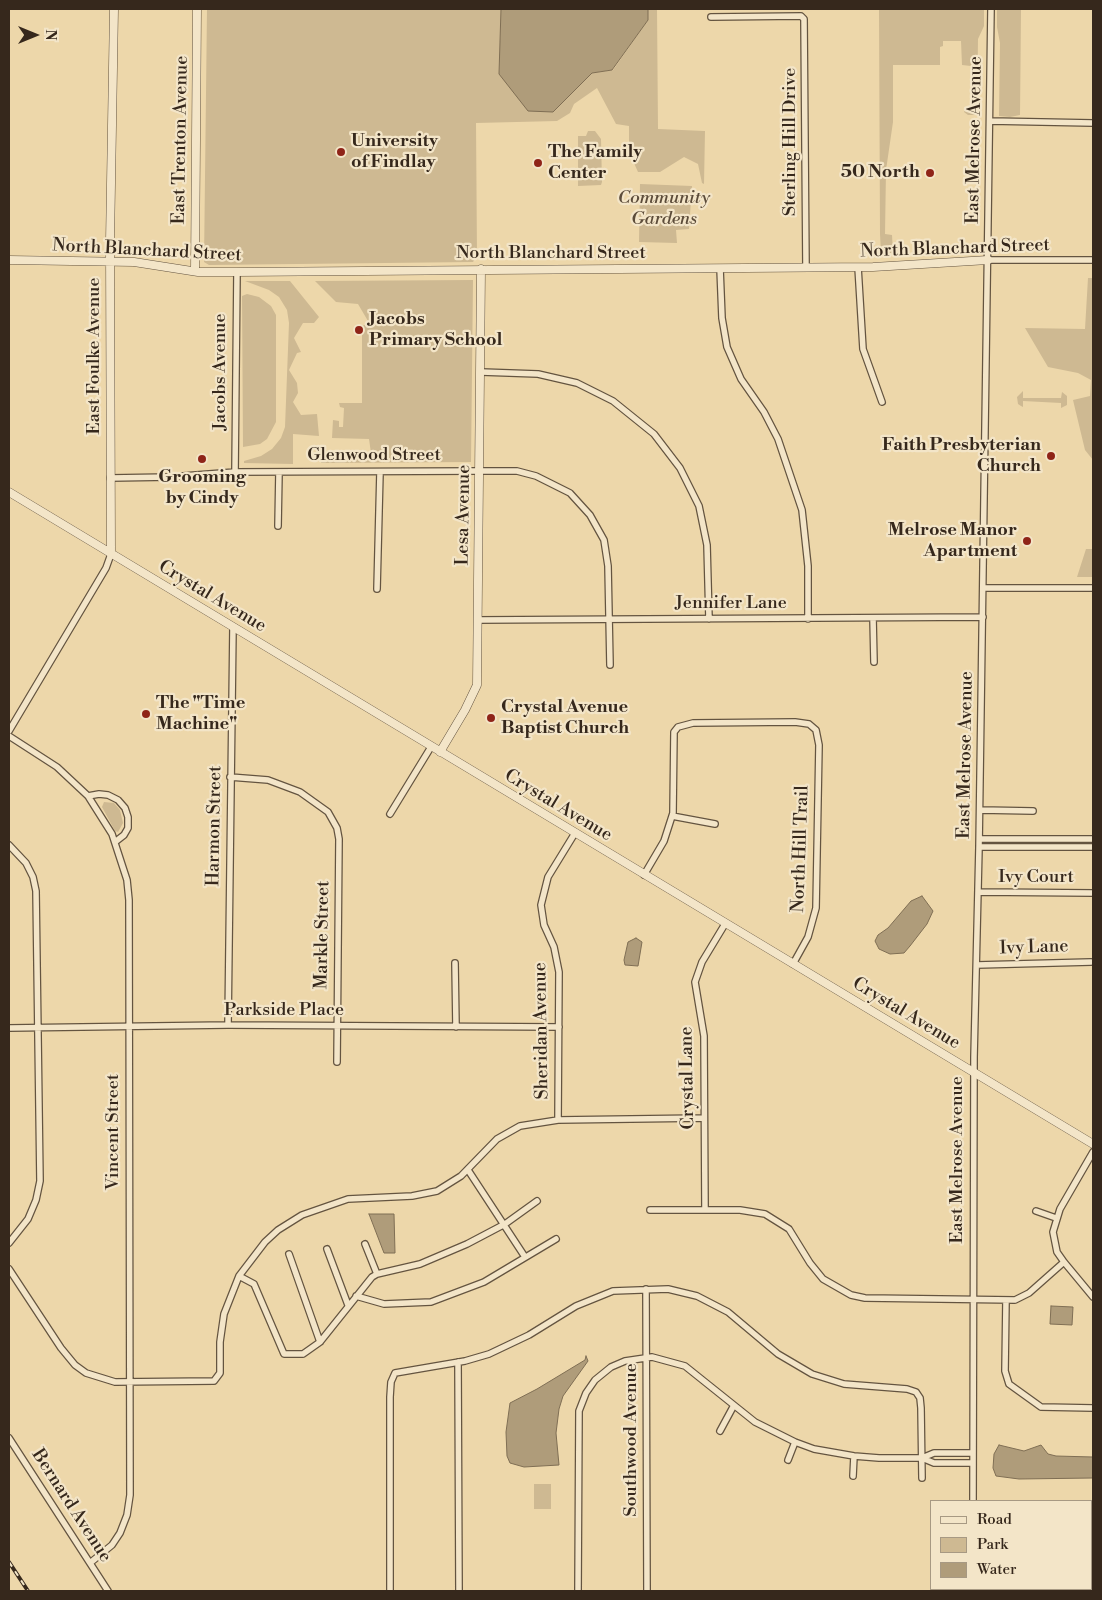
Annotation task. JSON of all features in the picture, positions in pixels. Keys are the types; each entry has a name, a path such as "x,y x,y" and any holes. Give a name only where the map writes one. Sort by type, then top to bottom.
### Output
{"street":[{"name":"East Foulke Avenue","path":"111,554 111,261 114,9"},
{"name":"East Trenton Avenue","path":"195,271 197,9"},
{"name":"East Melrose Avenue","path":"972,1500 974,1072 980,839 991,9"},
{"name":"Sterling Hill Drive","path":"712,17 803,17 806,268"},
{"path":"990,121 1093,123"},
{"name":"North Blanchard Street","path":"9,260 111,261 149,264 195,271 237,272 806,268 988,260 1093,260"},
{"path":"858,267 863,349 882,402"},
{"path":"720,268 722,318 727,347 741,379 778,439 801,504 807,550 808,619"},
{"name":"Lesa Avenue","path":"440,752 476,689 481,269"},
{"name":"Jacobs Avenue","path":"235,472 237,272"},
{"path":"481,372 538,374 577,384 613,401 658,439 680,468 699,506 707,545 709,619"},
{"name":"Glenwood Street","path":"110,478 170,477 235,472 517,471 536,476 562,488 584,507 595,523 606,547 610,665"},
{"path":"278,526 279,472"},
{"path":"377,589 380,472"},
{"name":"Crystal Avenue","path":"9,492 1093,1144"},
{"path":"9,730 106,568 111,554"},
{"path":"983,588 1093,588"},
{"name":"Jennifer Lane","path":"478,620 983,617"},
{"path":"873,618 874,662"},
{"name":"Harmon Street","path":"228,1026 233,627"},
{"name":"North Hill Trail","path":"672,816 674,732 678,726 693,723 795,722 809,724 816,730 820,770 816,908 808,937 793,964"},
{"name":"Vincent Street","path":"9,736 57,767 88,796 104,820 115,842 124,866 129,900 130,1495 127,1515 115,1541 90,1563"},
{"path":"390,814 431,747"},
{"name":"Markle Street","path":"230,777 268,780 308,797 333,819 339,839 337,1062"},
{"path":"88,796 108,795 118,800 125,808 128,828 124,835 115,842"},
{"path":"980,810 1033,811"},
{"path":"644,875 664,841 672,816 715,824"},
{"name":"Sheridan Avenue","path":"558,1120 559,1027 557,957 544,924 541,905 548,877 575,833"},
{"path":"980,839 1093,838"},
{"path":"9,845 26,863 35,884 40,1182 36,1200 28,1219 9,1243"},
{"path":"979,847 1093,847"},
{"name":"Ivy Court","path":"978,892 1093,893"},
{"name":"Crystal Lane","path":"705,1210 704,1036 695,982 702,962 725,924"},
{"name":"Ivy Lane","path":"977,965 1091,962"},
{"path":"455,963 456,1027"},
{"name":"Parkside Place","path":"9,1028 228,1026 559,1027"},
{"path":"9,1269 61,1348 75,1365 86,1373 103,1380 129,1382 209,1381 218,1378 220,1373 223,1321 240,1276 253,1256 271,1236 308,1212 335,1202 354,1198 427,1194 448,1186 468,1170 493,1143 509,1131 520,1126 558,1120 704,1118"},
{"path":"1093,1152 1056,1218 1054,1242 1064,1262 1093,1297"},
{"path":"468,1170 525,1257"},
{"path":"240,1276 254,1284 284,1354 303,1354 320,1342 348,1305 377,1274 420,1264 467,1244 505,1224 537,1201"},
{"path":"650,1210 755,1211 774,1218 792,1233 820,1275 850,1295 880,1300 1006,1300 1020,1298 1030,1293 1064,1262"},
{"path":"1036,1211 1056,1218"},
{"path":"356,1296 384,1304 431,1302 484,1282 556,1239"},
{"path":"365,1244 377,1274"},
{"path":"328,1249 348,1305"},
{"path":"289,1254 320,1342"},
{"path":"390,1591 391,1382 398,1371 458,1362 512,1344 576,1306 603,1294 646,1289 682,1292 715,1305 740,1321 778,1354 794,1365 825,1379 864,1387 907,1389 916,1392 920,1398 921,1408 922,1478"},
{"name":"Southwood Avenue","path":"646,1289 647,1591"},
{"path":"1006,1300 1005,1371 1009,1384 1041,1407 1093,1408"},
{"path":"578,1591 578,1426 582,1402 602,1373 625,1361 646,1357 685,1366 755,1422 795,1442 814,1449 854,1456 922,1458 934,1463 972,1463"},
{"path":"458,1362 459,1591"},
{"path":"720,1432 733,1406"},
{"name":"Bernard Avenue","path":"9,1438 108,1591"},
{"path":"788,1460 795,1442"},
{"path":"922,1458 934,1453 972,1453"},
{"path":"853,1476 854,1456"}],"green space":[{"name":"University of Findlay","path":"207,9 501,9 499,74 553,112 592,73 613,70 648,20 648,9 657,9 658,129 705,131 704,184 702,183 698,164 684,157 660,172 638,172 629,152 629,126 616,124 597,88 574,104 570,113 557,121 476,123 477,256 473,262 209,265 204,262"},
{"path":"879,9 984,9 984,26 978,39 977,115 968,115 964,112 965,110 971,110 971,66 962,65 961,41 943,41 943,46 940,47 940,65 893,65 893,122 886,170 885,234 892,235 893,253 881,253"},
{"path":"997,9 1021,9 1020,115 1010,117 999,116 1000,43 997,27"},
{"path":"588,131 595,131 601,139 602,182 601,185 578,186 578,136 586,136"},
{"name":"Community Gardens","path":"640,184 692,186 689,229 676,230 677,243 639,242"},
{"path":"1088,278 1093,278 1093,460 1085,450 1073,400 1090,396 1091,380 1078,373 1048,367 1025,328 1085,329"},
{"path":"473,280 471,462 321,463 323,454 371,453 369,439 332,438 333,420 339,421 339,427 343,427 344,408 340,407 339,403 362,403 362,326 367,324 368,321 358,304 336,302 315,281"},
{"path":"245,281 290,281 319,317 314,323 303,323 294,338 301,352 297,353 289,370 297,383 298,393 293,402 301,415 317,414 319,436 293,434 293,464 244,463 244,461 261,456 272,449 281,438 285,427 289,323 287,310 279,297 269,290"},
{"path":"247,294 259,297 271,306 276,315 276,422 267,439 260,444 243,447 242,296"},
{"path":"1023,391 1023,398 1061,398 1062,392 1067,396 1067,405 1061,408 1061,403 1023,401 1023,407 1018,404 1017,397"},
{"path":"1086,549 1093,549 1093,577 1077,577"},
{"path":"104,802 114,803 120,810 123,823 118,832 115,831 102,807"},
{"path":"534,1484 551,1484 551,1509 534,1509"}],"water":[{"path":"501,9 648,9 648,20 612,70 592,73 553,112 528,111 499,74"},
{"path":"922,896 933,911 927,924 910,946 904,953 890,954 879,949 875,941 878,935 888,928 911,901"},
{"path":"636,938 642,942 638,966 625,965 624,960 628,942"},
{"path":"369,1214 394,1214 395,1253 384,1253"},
{"path":"1051,1306 1073,1307 1072,1325 1050,1324"},
{"path":"586,1356 588,1361 563,1396 559,1409 556,1433 559,1465 524,1467 510,1463 507,1456 506,1432 510,1403 585,1360"},
{"path":"999,1445 1024,1451 1041,1445 1048,1454 1056,1456 1093,1457 1093,1478 1019,1479 996,1476 993,1468 994,1454"}],"railway":[{"path":"9,1562 28,1591"}],"place":[{"name":"University of Findlay","path":"341,152"},
{"name":"The Family Center","path":"538,163"},
{"name":"50 North","path":"930,173"},
{"name":"Jacobs Primary School","path":"359,330"},
{"name":"Faith Presbyterian Church","path":"1051,456"},
{"name":"Grooming by Cindy","path":"202,459"},
{"name":"Melrose Manor Apartment","path":"1027,541"},
{"name":"The \"Time Machine\"","path":"146,714"},
{"name":"Crystal Avenue Baptist Church","path":"491,718"}]}
